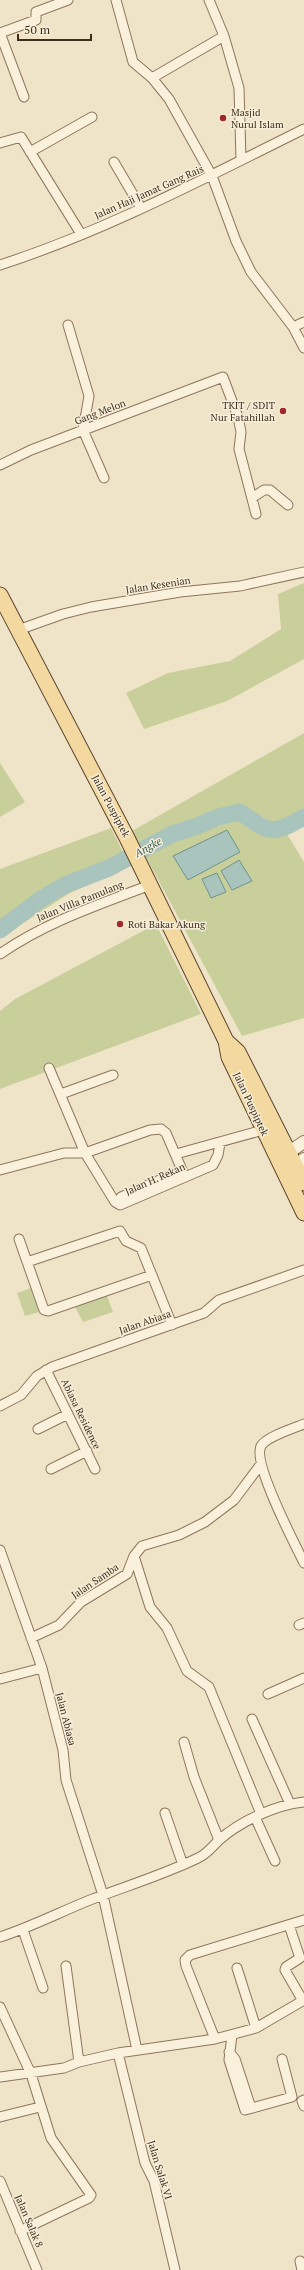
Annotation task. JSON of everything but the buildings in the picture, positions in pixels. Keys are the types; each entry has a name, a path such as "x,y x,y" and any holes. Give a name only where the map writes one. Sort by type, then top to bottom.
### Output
{"main road":[{"name":"Jalan Puspiptek","path":"0,595 4,615 18,630 128,838 226,1041 229,1057 304,1213"},
{"name":"Jalan Puspiptek","path":"226,1041 238,1052 304,1183"}],"street":[{"path":"24,97 0,33 36,20 36,12 68,0"},
{"path":"116,0 130,57 138,67 152,78 169,98 212,176 236,241 251,272 293,328 304,348"},
{"path":"209,0 224,36 239,94 241,160"},
{"path":"152,78 224,36"},
{"path":"30,152 92,118"},
{"name":"Jalan Haji Jamat Gang Rais","path":"0,265 48,249 141,208 212,176 304,129"},
{"path":"0,143 20,137 82,234"},
{"path":"114,162 141,208"},
{"path":"293,328 304,322"},
{"path":"68,325 89,396 83,430 104,478"},
{"name":"Gang Melon","path":"0,465 31,450 223,377 226,380 238,417 241,432 239,450 252,498"},
{"path":"256,514 252,498 264,490 270,490 288,505"},
{"name":"Jalan Kesenian","path":"18,630 62,614 91,607 172,592 240,586 304,572"},
{"name":"Jalan Villa Pamulang","path":"0,954 25,936 57,920 148,881"},
{"name":"Jalan H. Rekan","path":"50,1068 85,1153 115,1202 120,1205 213,1166 218,1155 220,1143"},
{"path":"61,1094 113,1075"},
{"path":"0,1170 64,1153 85,1153 150,1130 161,1129 166,1133 182,1170 121,1198"},
{"path":"176,1154 263,1130"},
{"path":"281,1166 289,1152 304,1142"},
{"path":"304,1159 301,1167 304,1175"},
{"path":"27,1262 120,1231 126,1241 141,1248 172,1324"},
{"path":"19,1239 42,1307 48,1311 152,1275"},
{"name":"Jalan Abiasa","path":"0,1406 21,1395 37,1376 46,1370 204,1312 219,1300 304,1270"},
{"name":"Abiasa Residence","path":"46,1370 95,1469"},
{"path":"38,1429 68,1414"},
{"path":"304,1424 267,1440 261,1445 259,1453 260,1464 284,1524 304,1563"},
{"path":"51,1469 87,1451"},
{"name":"Jalan Samba","path":"31,1638 59,1625 90,1596 127,1574 134,1556 142,1546 179,1535 205,1522 234,1500 260,1464"},
{"name":"Jalan Abiasa","path":"0,1550 42,1668 63,1750 66,1780 103,1895 137,2050"},
{"path":"134,1556 150,1607 167,1628 187,1671 209,1688 274,1861"},
{"path":"0,1679 42,1668"},
{"path":"268,1694 304,1678"},
{"path":"252,1720 290,1804"},
{"path":"184,1742 194,1777 219,1840"},
{"path":"0,1938 23,1930 103,1895 183,1865 205,1854 219,1840 258,1816 290,1804 304,1802"},
{"path":"164,1813 183,1865"},
{"path":"215,2039 185,1960 190,1955 304,1920"},
{"path":"0,2077 31,2074 64,2068 79,2062 118,2053 215,2039 256,2028 303,2000 285,1970 286,1967 300,1958 289,1925"},
{"path":"23,1930 43,1988"},
{"path":"66,1966 79,2062"},
{"path":"236,1968 256,2028"},
{"path":"0,2007 31,2074 40,2107 51,2138 91,2195 20,2231"},
{"path":"232,2035 229,2052 235,2059 251,2108 292,2097 282,2059"},
{"name":"Jalan Salak VI","path":"118,2053 145,2163 154,2181 175,2270"},
{"path":"304,2100 302,2101 304,2106"},
{"path":"0,2117 40,2107"},
{"name":"Jalan Salak 8","path":"0,2181 37,2270"}],"green space":[{"path":"304,583 304,659 227,701 144,729 126,693 168,673 230,661 281,629 278,594"},
{"path":"304,733 304,817 284,829 304,862 304,1018 242,1036 132,831"},
{"path":"0,763 25,802 0,817"},
{"path":"111,828 130,866 70,893 0,938 0,869"},
{"path":"156,924 201,1014 0,1089 0,1011 15,999"},
{"path":"31,1288 39,1312 25,1316 17,1293"},
{"path":"107,1296 113,1312 83,1322 75,1307"}],"water":[{"path":"227,830 240,852 188,880 173,856"},
{"path":"239,860 252,881 232,890 221,871"},
{"path":"217,873 226,892 211,898 202,879"}],"waterway":[{"name":"Angke","path":"0,930 41,899 65,885 109,868 172,834 195,827 218,817 240,812 258,824 271,830 284,827 304,817"}],"place":[{"name":"Masjid Nurul Islam","path":"223,118"},
{"name":"TKIT / SDIT Nur Fatahillah","path":"283,411"},
{"name":"Roti Bakar Akung","path":"120,924"}]}
